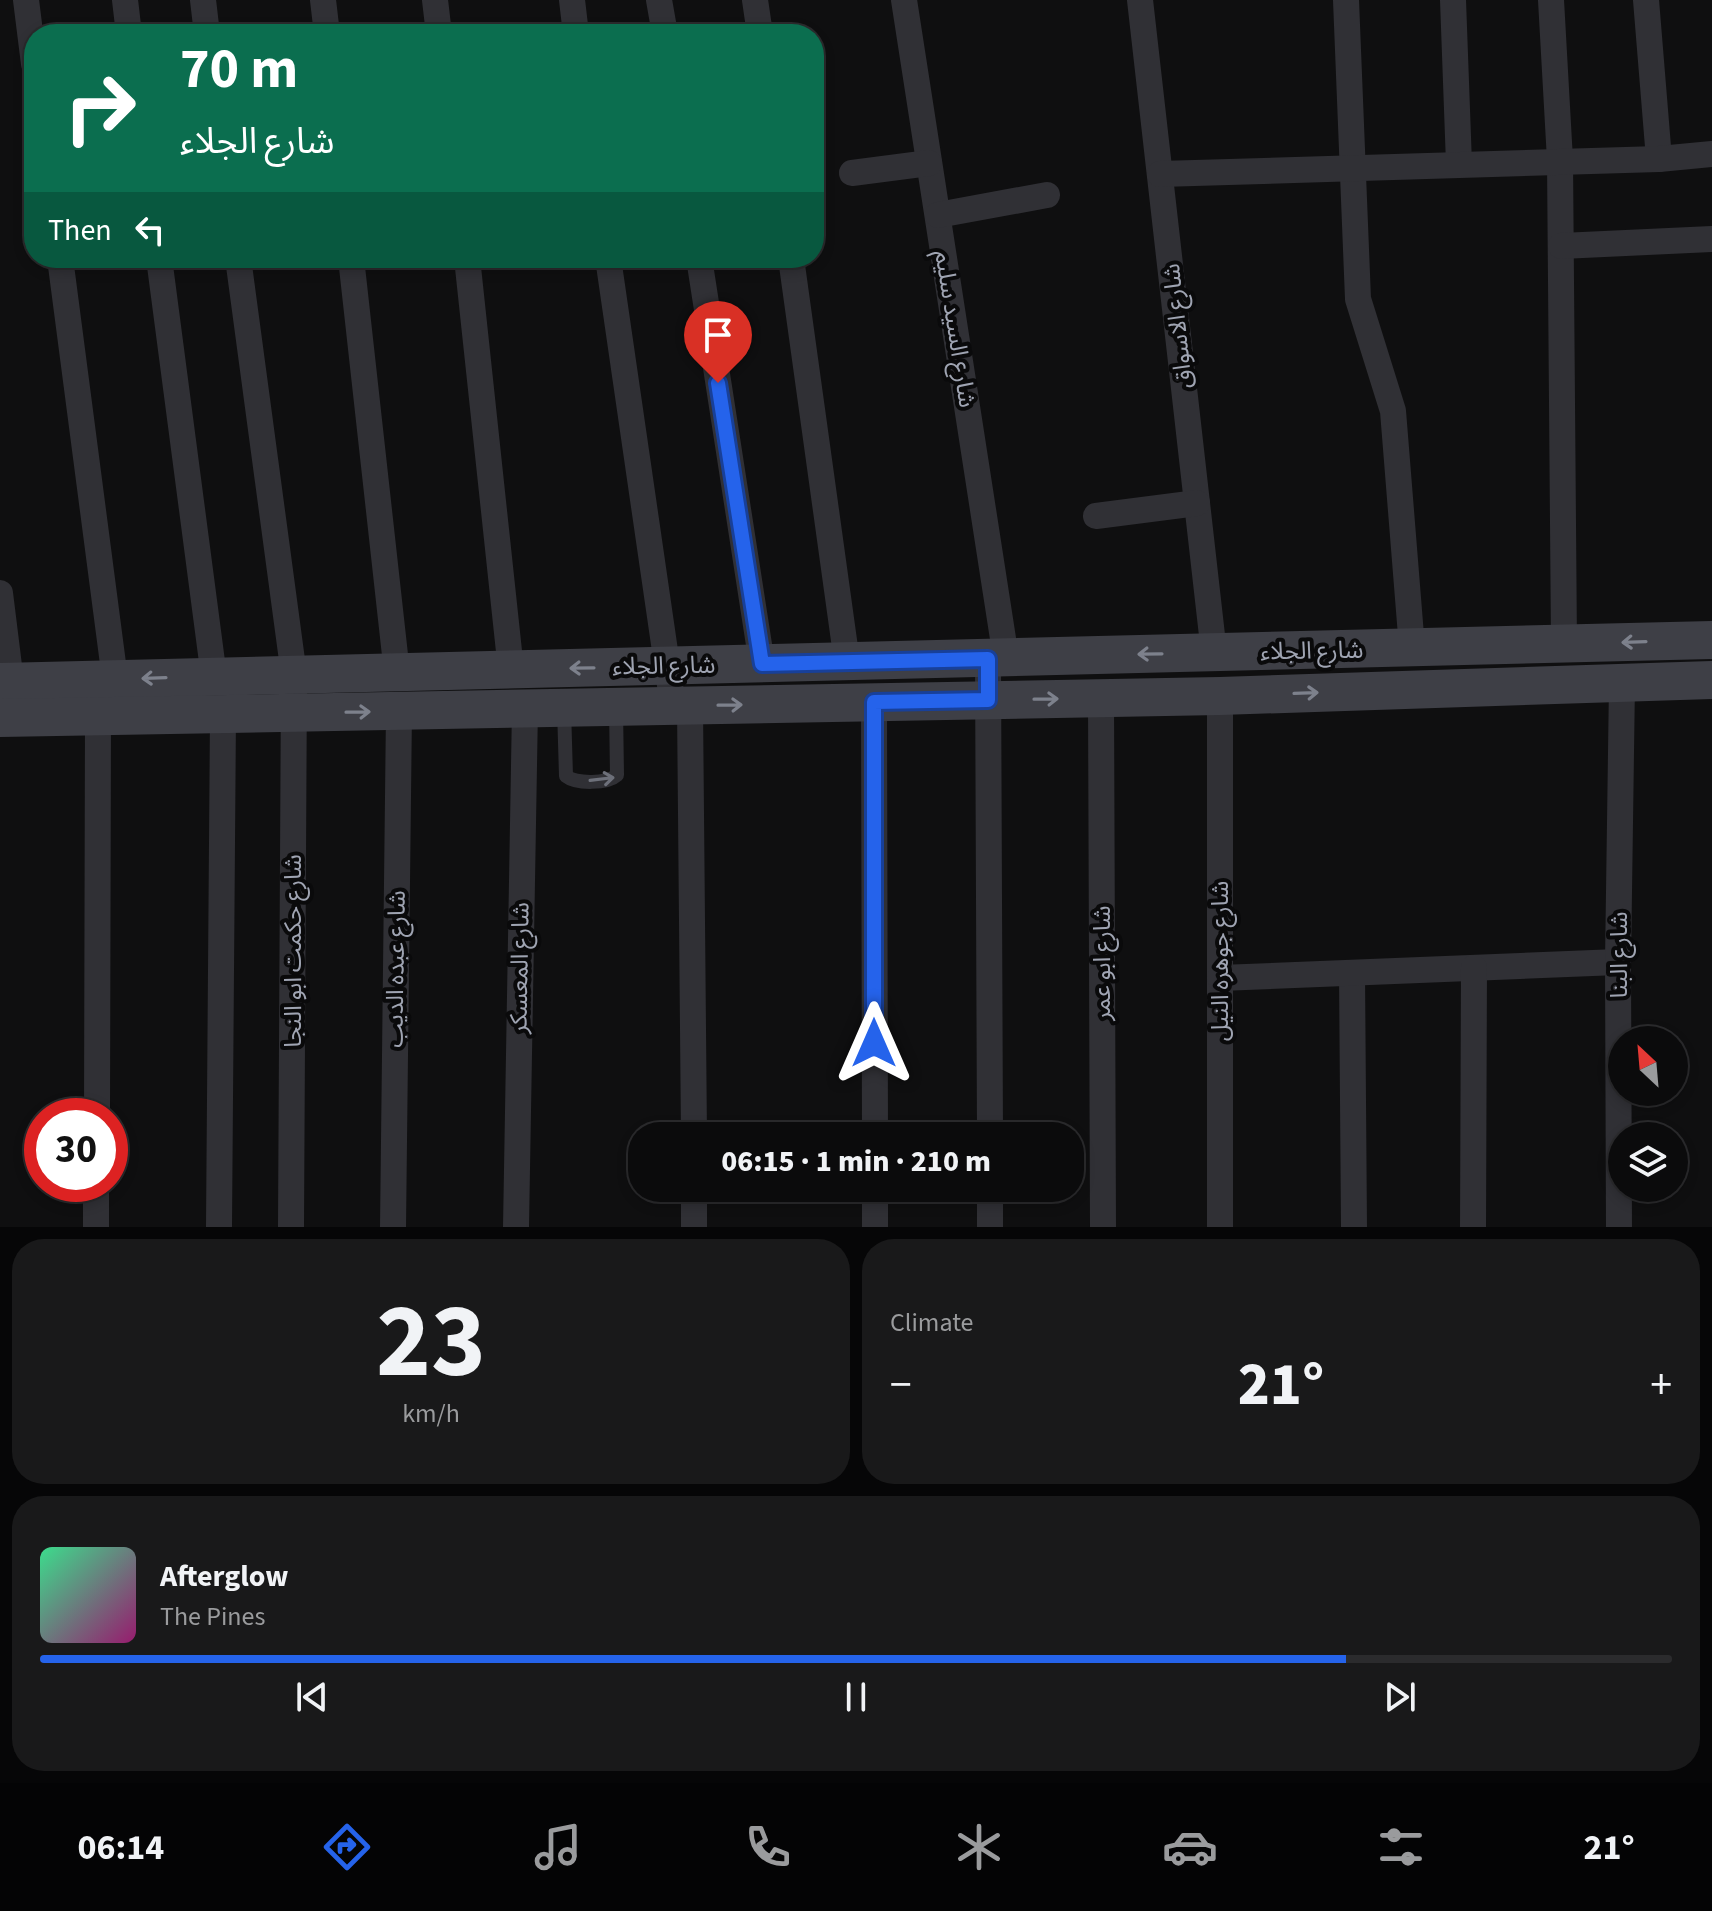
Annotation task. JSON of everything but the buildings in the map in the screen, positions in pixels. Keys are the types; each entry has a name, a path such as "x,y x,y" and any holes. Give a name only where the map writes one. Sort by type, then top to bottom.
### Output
{"main road":[{"name":"شارع الجلاء","path":"6,682 1696,640"},
{"path":"1696,640 1697,680"},
{"name":"شارع الجلاء","path":"0,718 1220,696 1697,680"}],"street":[{"path":"26,0 29,24"},
{"path":"125,0 128,24"},
{"path":"203,0 206,24"},
{"path":"323,0 326,24"},
{"path":"435,0 438,24"},
{"path":"572,0 575,24"},
{"path":"659,0 663,24"},
{"path":"755,0 759,24"},
{"name":"شارع السيد سليم","path":"904,0 938,215 997,658 988,700 990,1122"},
{"path":"1140,0 1162,0"},
{"name":"شارع الاسواق","path":"1140,0 1214,653"},
{"path":"1346,0 1358,299 1393,411 1412,648"},
{"path":"1453,0 1459,164"},
{"path":"1551,0 1560,160 1564,644"},
{"path":"1646,0 1659,159"},
{"path":"1160,174 1659,159 1712,154"},
{"path":"852,173 929,163"},
{"path":"938,215 1047,195"},
{"path":"1561,246 1712,239"},
{"path":"61,268 115,679"},
{"path":"160,268 214,677"},
{"name":"شارع حكمت ابو النجا","path":"239,268 294,675 291,1227"},
{"path":"352,268 397,673"},
{"path":"468,268 511,670"},
{"path":"609,268 667,667 682,706 694,1122"},
{"path":"701,268 762,664"},
{"path":"792,268 847,662"},
{"path":"1096,516 1197,503"},
{"path":"0,593 6,682"},
{"name":"شارع البنا","path":"1619,1227 1618,962 1622,683"},
{"name":"شارع جوهره النيل","path":"1220,696 1220,1227"},
{"name":"شارع ابو عمر","path":"1101,698 1103,1227"},
{"path":"874,702 875,1122"},
{"name":"شارع المعسكر","path":"516,1227 525,708"},
{"name":"شارع عبده الديب","path":"393,1227 399,711"},
{"path":"219,1227 223,714"},
{"path":"97,1098 98,716"},
{"path":"1220,978 1618,962"},
{"path":"1473,1227 1474,968"},
{"path":"1352,973 1354,1227"},
{"path":"96,1202 96,1227"},
{"path":"694,1202 694,1227"},
{"path":"875,1202 875,1227"},
{"path":"990,1202 990,1227"}],"lane":[{"path":"564,708 566,776 575,781 597,781 613,780 617,775 616,707"}],"route":[{"path":"718,383 762,664 988,659 988,700 874,702 874,1043"}]}
